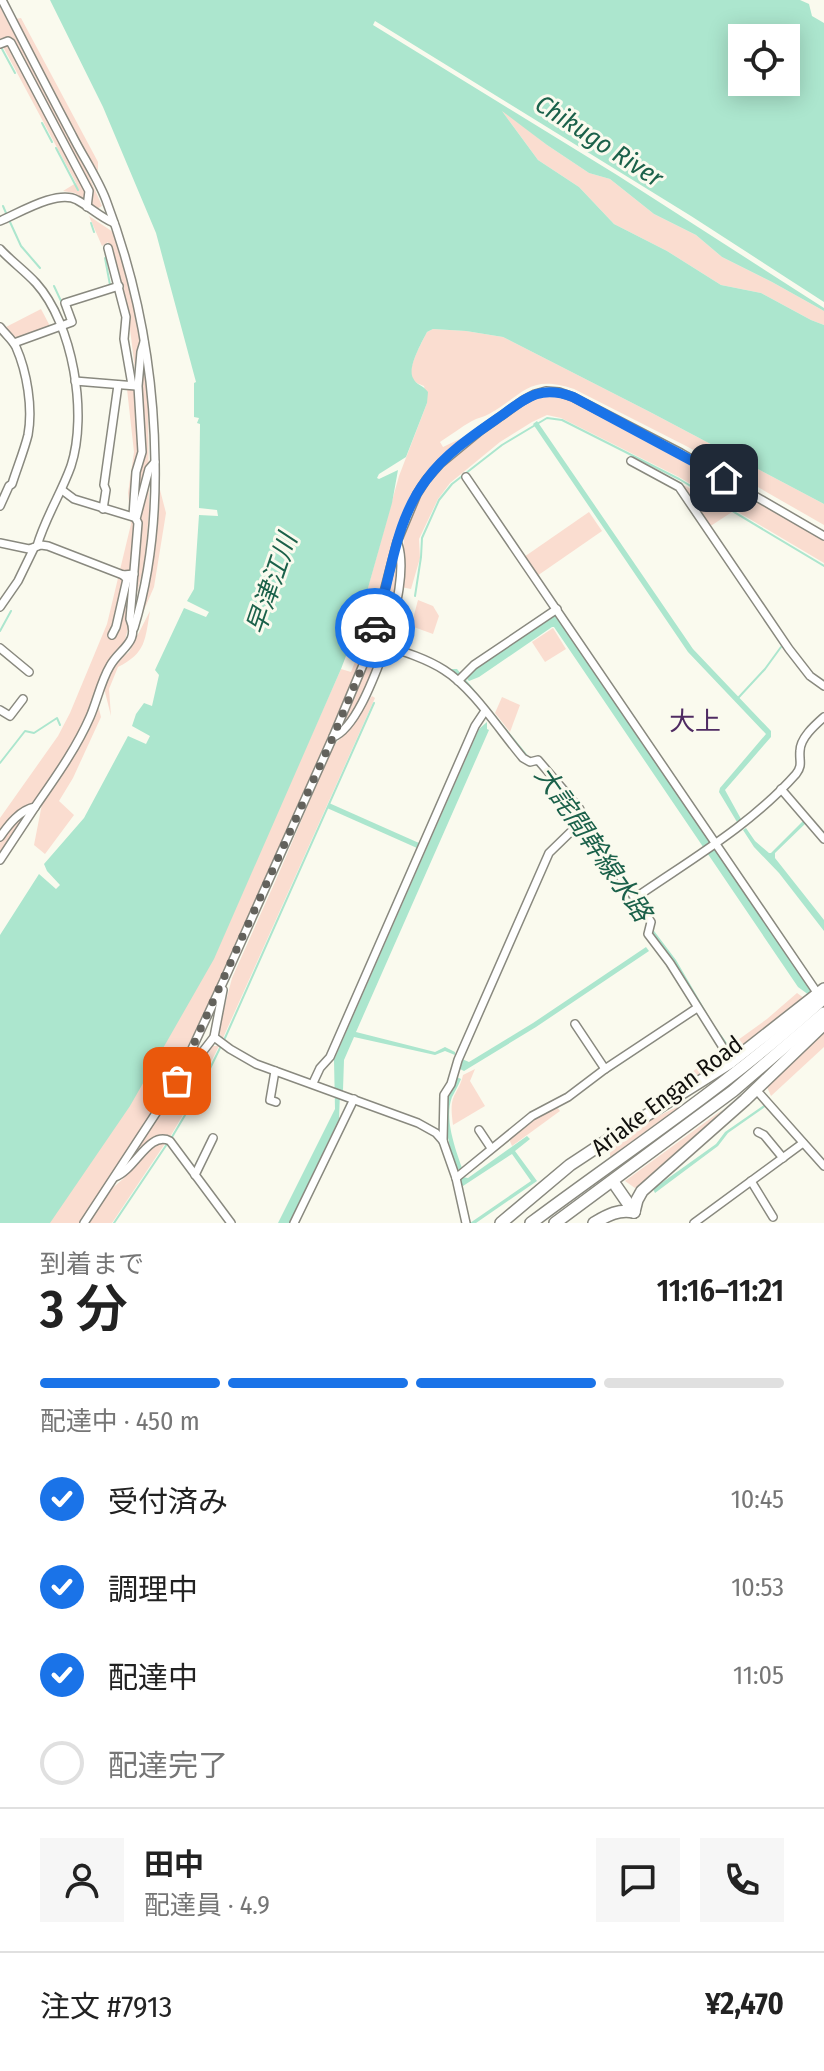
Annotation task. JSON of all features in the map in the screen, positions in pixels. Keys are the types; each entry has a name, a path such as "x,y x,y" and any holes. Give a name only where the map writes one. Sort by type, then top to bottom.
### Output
{"highway":[{"path":"501,1223 561,1172 731,1062 821,993"},
{"name":"Ariake Engan Road","path":"531,1223 726,1081 787,1032 821,993"},
{"name":"Ariake Engan Road","path":"555,1223 616,1182 733,1091 824,1013"},
{"path":"634,1212 642,1191 745,1100 824,1024"},
{"path":"592,1151 605,1167"},
{"path":"616,1182 634,1212"},
{"path":"594,1223 611,1213 623,1210 634,1212"}],"street":[{"path":"0,860 69,756 89,719 109,667 131,639 148,566 155,462 145,340 127,262 96,179 2,0"},
{"path":"0,44 11,43 52,118 89,191 87,207"},
{"path":"0,221 62,195 75,199 114,223"},
{"path":"108,248 126,317 124,339 135,386 142,452 136,472 135,518 138,523 130,619 134,628"},
{"path":"0,250 37,284 54,310 67,341 77,407 72,462 62,490 18,581 0,607"},
{"path":"14,343 72,322 65,303 119,286"},
{"path":"0,327 14,343 28,398 28,434 12,484 0,506"},
{"path":"135,386 145,340"},
{"path":"75,381 135,386"},
{"path":"103,509 118,385"},
{"path":"84,1223 177,1081 333,737 371,642 397,542 417,494 440,464 522,401 546,391 559,392 681,453 824,536"},
{"path":"631,461 679,487 789,649 810,676 824,686"},
{"path":"135,518 149,469 155,462"},
{"path":"466,477 821,993"},
{"path":"62,490 74,499 135,518"},
{"path":"333,737 343,731 367,694 386,646 398,597 400,552 397,542"},
{"path":"0,543 16,547 48,546 123,575 134,574"},
{"path":"112,635 127,579 123,575"},
{"path":"461,678 474,665 557,609"},
{"path":"386,646 461,678 523,758 548,770 635,898 649,928 648,934 670,963 729,1057"},
{"path":"0,648 29,672"},
{"path":"0,710 10,716 23,699"},
{"path":"313,1083 330,1057 475,726 485,711"},
{"path":"635,898 746,821 781,789 800,768 799,750 810,731 824,717"},
{"path":"781,789 824,839"},
{"path":"0,835 26,809 35,807"},
{"path":"466,1223 456,1178 443,1141 444,1095 549,853 582,820"},
{"path":"177,1081 214,1037 225,978"},
{"path":"456,1178 532,1116 568,1097 697,1008"},
{"path":"575,1024 605,1069"},
{"path":"214,1037 230,1049 275,1071 430,1129 443,1141"},
{"path":"275,1071 270,1100 276,1102"},
{"path":"759,1093 824,1166"},
{"path":"294,1223 354,1099"},
{"path":"479,1130 491,1148"},
{"path":"758,1132 783,1158"},
{"path":"115,1177 124,1174 152,1142 165,1138 231,1223"},
{"path":"195,1175 213,1138"},
{"path":"694,1223 803,1143"},
{"path":"751,1181 773,1217"}],"shaded area":[{"path":"0,7 88,174 102,206 97,209 75,193 63,191 76,183 0,41"},
{"path":"21,18 98,162 98,171 15,19"},
{"path":"499,107 547,145 589,173 610,179 654,214 696,235 722,257 824,311 824,325 761,293 721,285 667,251 614,224 579,187 538,160"},
{"path":"89,216 113,232 128,280 139,333 148,401 149,511 145,562 124,644 106,665 85,720 67,753 0,854 0,818 58,736 107,624 131,524 128,493 134,452 127,389 141,391 136,377 128,313 108,242 102,246"},
{"path":"41,309 51,328 15,341 6,327"},
{"path":"433,329 503,337 824,504 824,525 688,447 574,389 559,385 528,388 440,442 443,447 468,435 434,464 420,481 408,504 394,541 371,633 350,688 230,960 169,1085 79,1223 39,1223 275,817 341,669 351,672 367,631 357,627 399,476 427,403 424,386 413,380 411,374 427,332"},
{"path":"547,395 570,399 682,457 824,539 824,563 679,477 561,418 547,415 500,442 450,483 438,499 419,539 420,558 411,589 401,587 404,538 419,500 439,468 527,402"},
{"path":"678,482 732,512 709,527"},
{"path":"159,486 166,513 154,587 141,617 151,575"},
{"path":"589,512 602,531 537,576 524,557"},
{"path":"396,559 396,599 378,656 362,698 339,730"},
{"path":"418,600 433,606 439,616 433,634 411,626"},
{"path":"150,611 143,645 118,667 109,689 111,716 104,688 113,665 129,652"},
{"path":"553,628 566,649 545,662 532,642"},
{"path":"372,696 375,698 223,1038 218,1032 232,978 333,746"},
{"path":"502,697 520,705 510,732 495,713"},
{"path":"98,705 101,717 59,801 74,815 45,854 34,845 42,804 72,759"},
{"path":"797,993 804,998 737,1051 731,1045 767,1019"},
{"path":"824,1033 824,1047 771,1096 767,1087"},
{"path":"213,1046 219,1046 170,1137 161,1134 152,1138 127,1166 179,1085"},
{"path":"719,1052 725,1062 652,1106 646,1106"},
{"path":"475,1069 470,1081 485,1106 453,1125 454,1096 463,1075"},
{"path":"685,1103 610,1157 610,1146 636,1127"},
{"path":"557,1107 560,1111 512,1146 509,1139 536,1117"},
{"path":"722,1110 703,1131 635,1188 625,1181"},
{"path":"160,1141 166,1142 112,1223 88,1223 108,1192"}],"water":[{"path":"50,0 800,0 809,4 812,16 824,23 824,311 722,257 696,235 654,214 610,179 589,173 502,111 538,160 579,187 614,224 667,251 721,285 761,293 824,325 824,504 503,337 466,331 433,329 427,332 416,355 412,374 428,392 427,403 406,457 377,478 398,470 392,503 357,627 214,959 130,1106 50,1223 0,1223 0,935 39,874 56,889 60,885 44,864 84,818 128,736 146,744 150,736 132,726 144,703 152,706 159,675 155,670 184,608 206,617 209,612 187,601 194,589 199,515 218,516 217,510 199,508 200,424 197,423 199,418 194,417 196,382 156,233 103,107"},
{"path":"537,421 693,649 771,731 771,737 725,790 741,819 737,822 719,792 720,788 766,734 688,652 533,424"},
{"path":"554,615 813,992 809,995 798,987 554,627 479,677 467,679 474,669"},
{"path":"451,669 457,669 530,758 544,769 578,811 735,1054 725,1046 556,785 528,759"},
{"path":"487,722 489,730 356,1032 435,1052 445,1047 455,1055 445,1051 435,1055 354,1037 344,1060 339,1119 289,1223 278,1223 335,1109 334,1060 479,729"},
{"path":"329,803 419,843 417,848 327,808"},
{"path":"804,820 806,823 775,853 775,858 824,920 824,931 743,830 746,828 755,841 771,853"},
{"path":"646,947 649,951 536,1027 464,1071 460,1069 462,1059 469,1062"},
{"path":"457,1077 461,1079 452,1097 449,1114 460,1170 452,1152 446,1118 448,1097"},
{"path":"764,1105 728,1133 718,1146 655,1193 653,1189"},
{"path":"527,1136 530,1139 515,1151 537,1181 476,1223 470,1223 531,1181 512,1154 463,1186 460,1182 462,1177 468,1178"}],"pier":[{"path":"375,21 691,216 824,302 824,308 617,175 373,25"}],"waterway":[{"path":"2,49 15,73"},
{"path":"42,123 52,142"},
{"path":"56,148 78,190"},
{"path":"3,206 6,213"},
{"path":"10,222 21,246 40,268"},
{"path":"91,223 94,232"},
{"path":"105,258 110,285"},
{"path":"54,286 61,301"},
{"path":"415,596 422,538 439,500 452,484 502,445 547,418 562,420 679,479 824,566"},
{"path":"0,631 11,611"},
{"path":"739,697 781,647"},
{"path":"225,1038 374,703"},
{"path":"0,763 25,731 34,733 57,718 60,725"},
{"path":"609,1071 661,1036"},
{"path":"172,1137 220,1048"},
{"path":"114,1223 167,1144"}],"way so far":[{"path":"177,1081 333,737 368,653 375,628"}],"district":[{"name":"大上","path":"695,721"}],"route":[{"path":"375,628 397,542 426,480 440,464 480,431 535,394 559,392 573,397 724,478"}],"water label":[{"name":"Chikugo River","path":"599,141"},
{"name":"早津江川","path":"272,584"},
{"name":"大詫間幹線水路","path":"593,844"}]}
